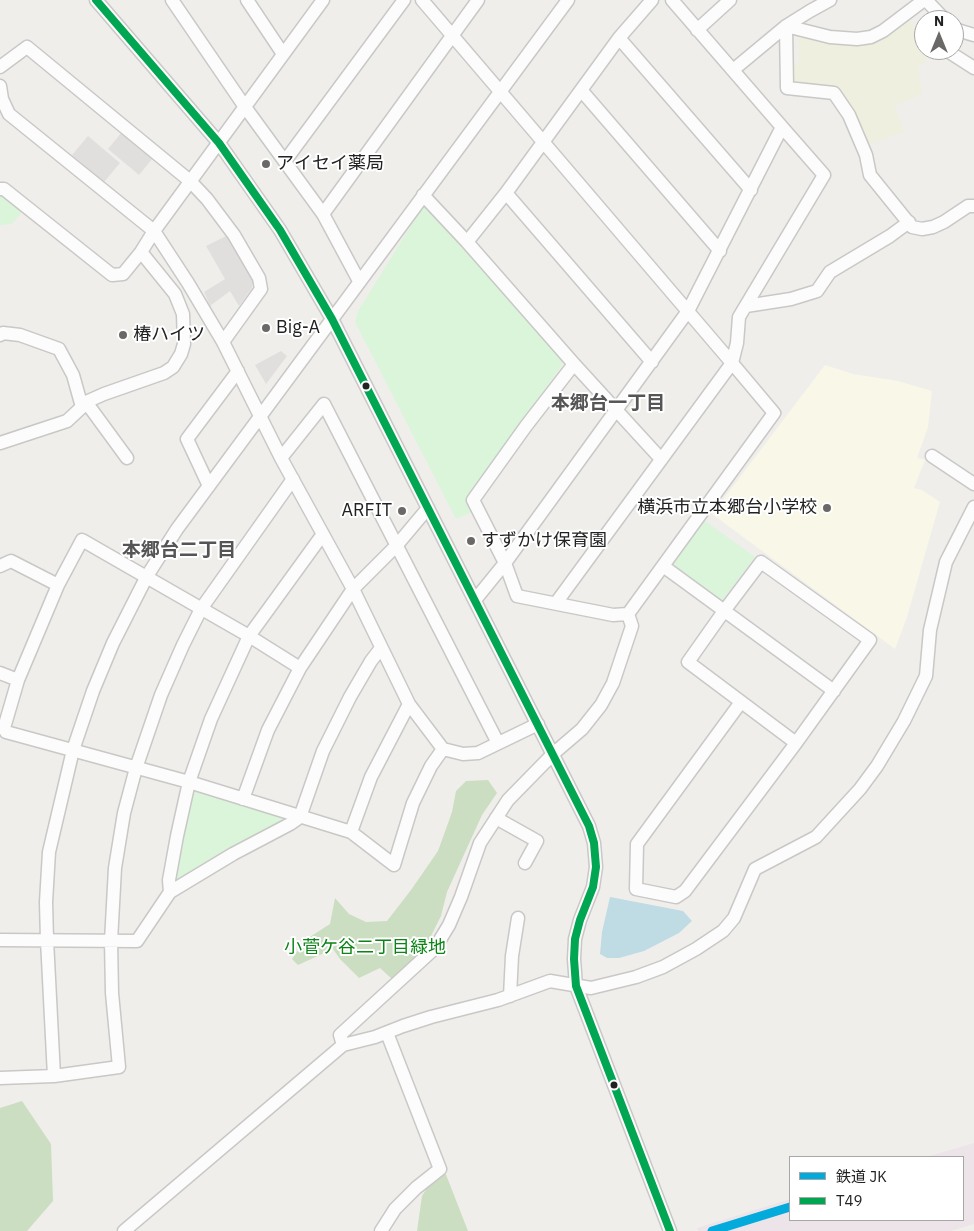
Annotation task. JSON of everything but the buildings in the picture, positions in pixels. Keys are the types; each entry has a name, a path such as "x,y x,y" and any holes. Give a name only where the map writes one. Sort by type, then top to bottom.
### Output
{"street":[{"path":"96,0 219,143 280,230 332,319 589,826 594,843 596,867 593,887 574,939 576,986 670,1231"},
{"path":"172,0 245,107 323,214 359,281"},
{"path":"247,0 283,54"},
{"path":"285,161 404,0"},
{"path":"422,0 774,413 628,614"},
{"path":"323,214 478,0"},
{"path":"54,1076 46,940 49,852 73,750 93,691 113,643 147,576 177,529 568,0"},
{"path":"467,242 506,193 619,38 652,0"},
{"path":"556,603 732,363 737,343 739,317 824,175 672,0"},
{"path":"697,30 730,0"},
{"path":"733,70 786,26 810,10 830,0"},
{"path":"786,26 830,37 857,38 871,36 882,31 925,0 935,10"},
{"path":"0,190 4,189 112,274 123,274 141,252 154,231 322,1"},
{"path":"786,26 787,88 834,93 849,115 866,155 870,175 912,227 922,229 933,227 968,206 974,206"},
{"path":"619,38 751,190"},
{"path":"0,67 27,47 190,182 207,199 234,235 259,278 261,289 223,342"},
{"path":"960,60 974,68"},
{"path":"0,86 2,99 9,114 154,231 223,342 281,458 353,590 409,704 443,749 463,754 478,754 538,724"},
{"path":"581,90 720,251"},
{"path":"475,600 505,563 688,311 782,127"},
{"path":"506,193 652,362"},
{"path":"423,195 661,459"},
{"path":"746,306 791,299 817,292 830,272 890,236 909,222"},
{"path":"0,443 67,422 84,404 104,394 173,367 181,354 184,344 183,314 175,294 141,252"},
{"path":"0,335 4,333 20,335 59,349 73,375 84,404 127,458"},
{"path":"574,364 526,426 473,500 505,563 517,596 613,615 628,614"},
{"path":"208,486 187,439 238,371"},
{"path":"281,458 324,404 498,744"},
{"path":"932,456 974,484"},
{"path":"0,1078 54,1076 119,1067 112,993 111,941 115,868 124,813 136,768 161,694 202,609 293,479"},
{"path":"124,1231 343,1045 424,1019 510,996 550,981 591,988 636,977 655,970 688,953 723,931 734,918 755,869 816,837 860,789 877,766 904,721 926,676 930,630 946,562 974,507"},
{"path":"243,799 268,730 300,668 353,590 397,545 428,508"},
{"path":"170,892 169,880 188,782 211,719 249,636 323,534"},
{"path":"300,668 147,576 82,540 58,585 18,680 4,728 6,732 188,782 351,832 394,864 413,803 431,766 443,749"},
{"path":"0,566 11,561 58,585"},
{"path":"741,702 637,844 636,889 676,897 685,891 796,743 870,640 761,562 724,610 688,662 796,743"},
{"path":"663,566 834,691"},
{"path":"343,1045 340,1035 435,948 455,911 480,843 508,800 582,729 600,705 613,683 632,626 628,614"},
{"path":"0,940 137,941 170,892 300,817 323,751 350,697 371,661 381,648"},
{"path":"0,673 18,680"},
{"path":"351,832 371,777 409,704"},
{"path":"496,818 537,841 525,863"},
{"path":"510,996 512,956 518,918"},
{"path":"381,1231 395,1209 416,1188 440,1169 387,1032"}],"shaded area":[{"path":"122,132 153,158 139,175 108,149"},
{"path":"88,136 120,163 104,182 72,155"},
{"path":"228,235 253,281 252,288 239,306 230,291 210,306 204,292 225,279 206,246"},
{"path":"281,351 287,356 266,384 255,365"},
{"name":"横浜市立本郷台小学校","path":"825,365 853,374 898,381 932,391 928,427 917,458 925,460 914,488 922,490 940,502 907,617 895,649 712,514"},
{"path":"974,1143 974,1224 951,1231 698,1231 697,1228 789,1199 789,1221 964,1221 964,1156 929,1156"}],"green space":[{"path":"908,19 914,26 914,60 926,60 925,63 918,65 922,92 912,99 894,105 905,132 866,145 836,92 794,85 791,82 791,64 799,63 799,36 865,43 887,37"},
{"path":"0,194 24,210 12,224 0,225"},
{"path":"422,208 428,208 563,360 562,365 469,499 472,512 456,519 355,322 358,311"},
{"path":"701,518 755,557 720,603 671,565"},
{"name":"小菅ケ谷二丁目緑地","path":"488,780 497,793 482,815 447,892 441,916 429,940 420,952 392,979 380,968 359,978 333,949 298,965 292,959 305,940 330,924 335,898 349,914 366,922 387,921 438,851 452,812 456,791 466,781"},
{"path":"198,791 283,816 285,819 284,825 183,880 176,878 175,872 190,796 193,792"},
{"path":"22,1101 51,1144 53,1201 27,1231 0,1231 0,1108"},
{"path":"445,1172 468,1231 417,1231 422,1196 430,1183"}],"water":[{"path":"610,897 683,911 692,921 679,933 644,951 619,958 607,958 600,954 602,932"}],"rail line":[{"name":"JK","path":"712,1231 789,1207"}],"transit line":[{"name":"T49","path":"96,0 219,143 280,230 332,319 589,826 594,843 596,867 593,887 575,939 576,986 670,1231"}],"place":[{"name":"アイセイ薬局","path":"266,164"},
{"name":"Big-A","path":"266,328"},
{"name":"椿ハイツ","path":"123,335"},
{"name":"横浜市立本郷台小学校","path":"827,508"},
{"name":"ARFIT","path":"402,511"},
{"name":"すずかけ保育園","path":"471,541"}],"district":[{"name":"本郷台一丁目","path":"608,404"},
{"name":"本郷台二丁目","path":"179,551"}]}
